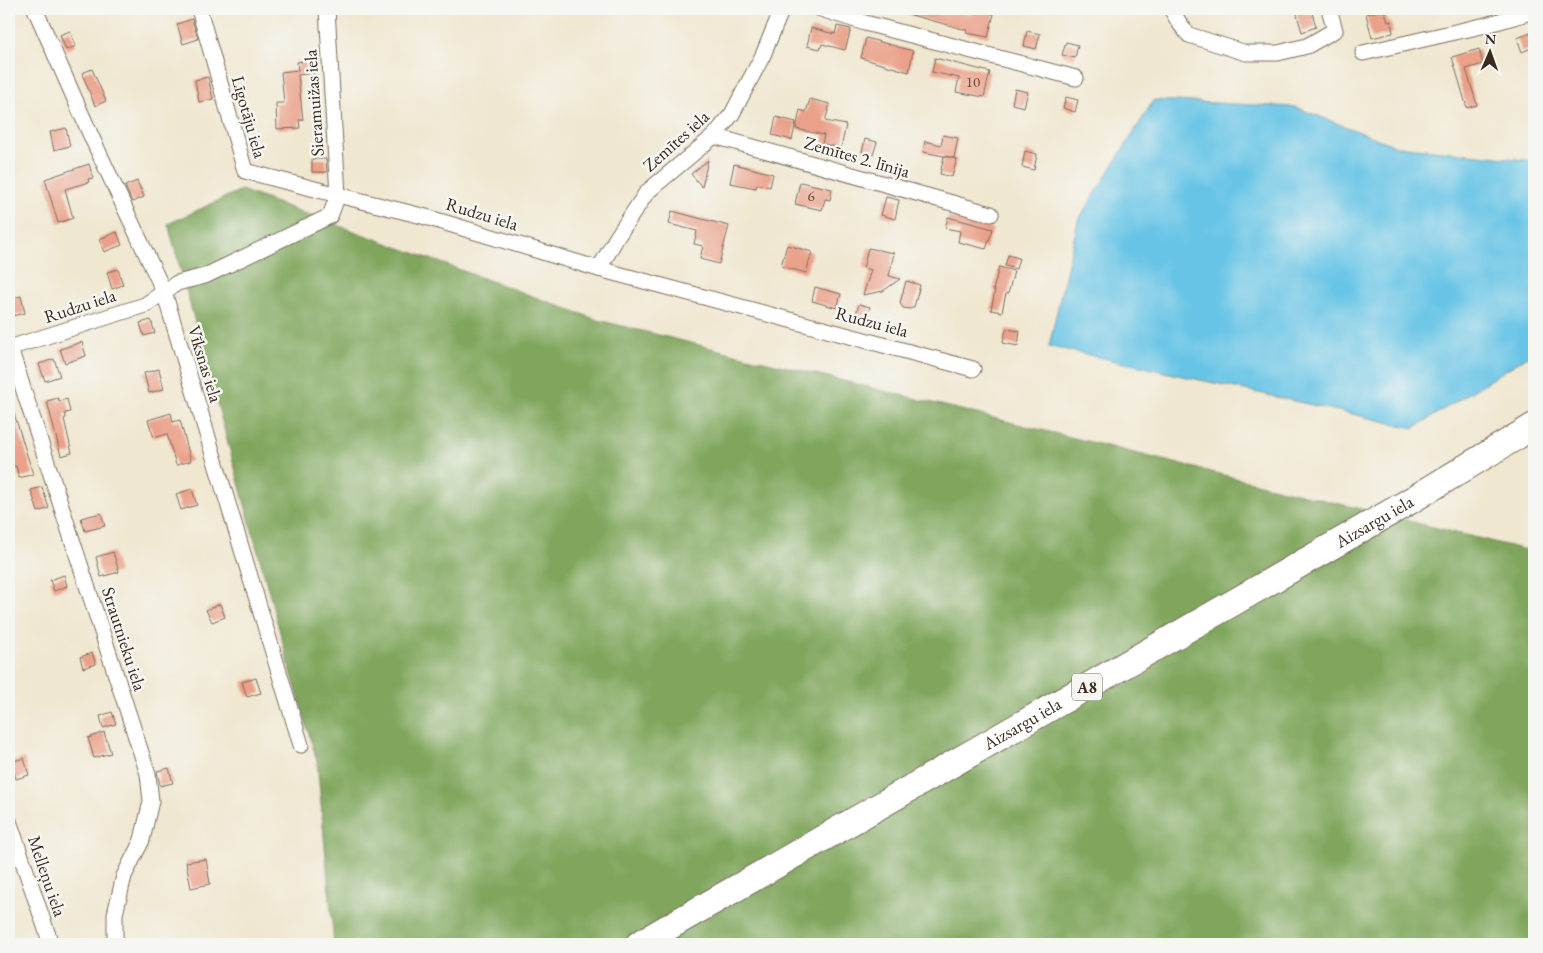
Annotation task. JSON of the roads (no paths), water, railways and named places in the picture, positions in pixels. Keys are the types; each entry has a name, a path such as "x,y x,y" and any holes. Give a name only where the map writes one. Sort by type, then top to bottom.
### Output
{"highway":[{"name":"Aizsargu iela","path":"639,944 1396,509 1534,426"}],"street":[{"name":"Vīksnas iela","path":"35,9 92,138 164,292 302,745"},
{"name":"Līgotāju iela","path":"199,9 245,171 338,195"},
{"name":"Sieramuižas iela","path":"327,9 338,195"},
{"name":"Zemītes iela","path":"599,268 647,192 714,136 732,114 763,55 782,9"},
{"path":"820,9 865,23 1076,78"},
{"path":"1171,9 1189,35 1246,54 1278,53 1307,46 1335,30 1329,9"},
{"path":"1362,53 1486,25 1534,11"},
{"name":"Zemītes 2. līnija","path":"714,136 990,214"},
{"name":"Rudzu iela","path":"10,348 145,305 177,283 205,276 330,216 338,195 426,216 599,268 973,369"},
{"name":"Strautnieku iela","path":"10,348 148,774 152,801 142,840 124,876 116,914 115,944"},
{"name":"Melleņu iela","path":"9,821 50,944"}],"water":[{"path":"1154,100 1295,107 1396,146 1534,161 1534,352 1414,428 1049,346 1078,221"}]}
